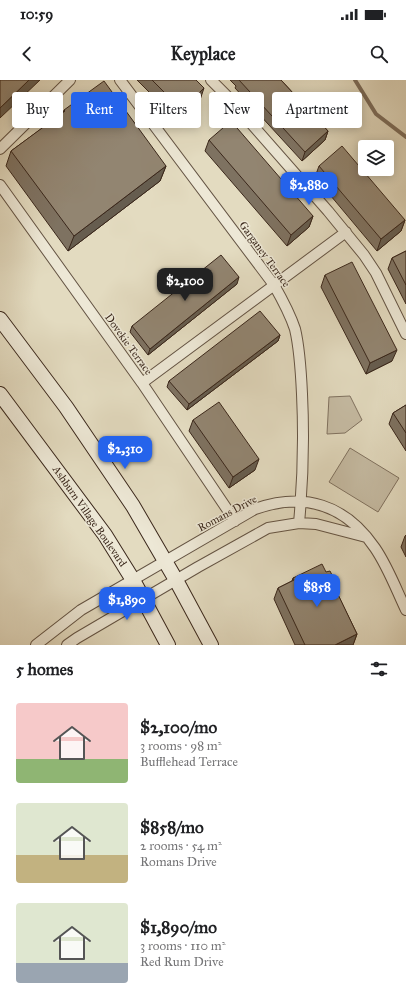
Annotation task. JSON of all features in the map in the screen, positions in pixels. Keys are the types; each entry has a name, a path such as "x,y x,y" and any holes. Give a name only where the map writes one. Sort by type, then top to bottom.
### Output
{"main road":[{"path":"0,319 75,420 133,506 166,562 211,645"},
{"name":"Ashburn Village Boulevard","path":"0,394 85,506 105,535 144,598 168,645"}],"street":[{"path":"0,149 70,80"},
{"name":"Garganey Terrace","path":"120,80 274,285 286,306 295,329 299,353 303,416 301,501 299,522"},
{"path":"211,80 346,232 376,273 406,334"},
{"name":"Dovekie Terrace","path":"0,185 142,383 235,521"},
{"path":"142,383 346,232"},
{"name":"Romans Drive","path":"36,645 81,610 255,509 270,504 301,501 318,504 329,508 355,524 375,547 405,605"},
{"path":"67,645 144,598 251,536 268,528 299,522 326,526 366,537"}],"shaded area":[{"path":"350,396 362,420 345,433 327,434 329,397"},
{"path":"350,448 399,478 378,512 329,482"}],"building":[{"path":"0,80 29,80 17,92 12,92 12,96 0,108"},
{"path":"152,80 196,80 204,88 200,92 164,92"},
{"path":"239,80 281,80 292,92 272,92 272,116 264,107 264,92 250,92"},
{"path":"104,81 112,92 89,92"},
{"path":"71,105 71,128 127,128 127,113 135,124 135,128 138,128 166,166 74,236 11,151 42,128 63,128 64,110"},
{"path":"223,128 237,128 313,216 291,235 209,140"},
{"path":"283,128 325,128 328,131 305,152"},
{"path":"342,146 358,165 358,176 368,176 405,220 381,239 319,166"},
{"path":"406,251 406,285 392,258"},
{"path":"221,255 239,277 150,349 132,326"},
{"path":"352,262 397,350 370,363 325,275"},
{"path":"260,311 280,335 189,404 169,381"},
{"path":"219,402 259,459 233,477 193,420"},
{"path":"406,405 406,433 393,413"},
{"path":"322,564 326,572 330,571 337,585 334,586 357,634 335,645 305,645 278,588 294,580 293,578"}],"waterway":[{"path":"355,80 376,114 406,137"}]}
